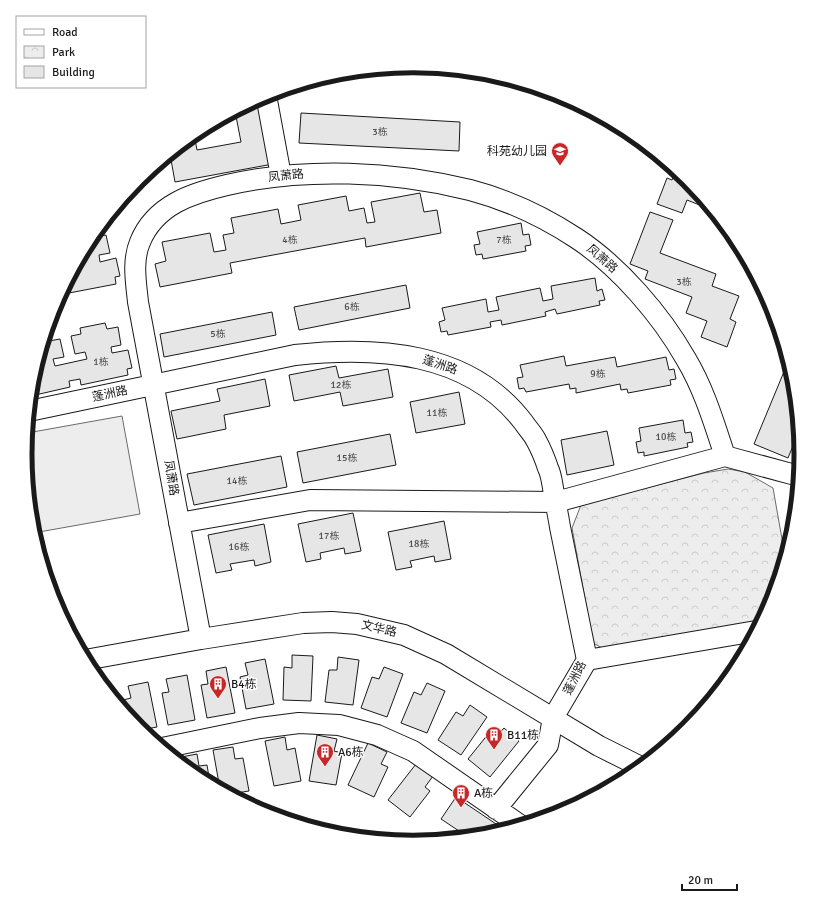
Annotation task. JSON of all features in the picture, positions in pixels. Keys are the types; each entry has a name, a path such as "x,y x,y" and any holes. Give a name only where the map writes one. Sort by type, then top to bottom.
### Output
{"street":[{"path":"267,102 281,176"},
{"name":"凤萧路","path":"201,639 138,302 135,275 137,252 145,232 152,223 171,206 183,198 196,193 233,183 281,176 316,173 394,177 443,184 472,190 514,205 577,238 594,251 631,286 669,332 687,360 699,385 725,456"},
{"name":"蓬洲路","path":"35,410 295,356 329,351 389,353 429,360 449,366 468,375 496,394 516,412 536,439 549,470 586,660 553,718 548,745 496,809"},
{"path":"179,523 310,500 556,502 725,456 793,474"},
{"name":"文华路","path":"92,659 201,639 303,623 332,622 357,624 404,635 446,654 599,746 635,764"},
{"path":"586,660 750,632"},
{"path":"170,746 260,728 300,723 339,725 377,735 414,751 514,821"}],"green space":[{"path":"728,469 745,472 773,488 783,545 774,576 756,621 604,649 593,643 572,528 581,505 704,473"}],"shaded area":[{"path":"122,416 140,514 40,532 35,504 33,479 33,432"}],"building":[{"path":"261,104 273,164 175,182 171,160 195,141 197,150 241,142 236,117"},
{"path":"301,113 460,122 459,151 299,143"},
{"path":"673,177 701,206 687,200 682,213 657,204 667,178 672,180"},
{"path":"420,193 424,212 437,210 441,233 366,247 365,238 230,263 232,273 160,287 155,264 166,261 162,242 210,233 214,252 226,250 223,235 234,233 231,218 278,209 281,224 301,220 298,205 346,196 349,211 364,208 367,223 375,222 371,202"},
{"path":"650,212 673,220 660,253 716,274 712,286 739,296 730,319 736,322 727,347 701,337 707,321 686,313 692,297 645,279 648,271 630,264"},
{"path":"521,223 523,235 529,234 531,245 525,246 526,251 483,259 482,254 476,255 474,245 480,244 477,232"},
{"path":"106,235 110,253 99,255 100,262 116,258 120,276 115,277 116,284 69,293 71,285 96,242 100,236"},
{"path":"595,278 597,291 602,289 605,300 599,301 600,305 557,314 555,309 545,312 546,316 502,325 501,320 490,322 491,327 448,335 447,331 441,332 439,322 445,320 442,308 486,299 488,312 499,310 496,297 540,288 543,301 553,299 551,286"},
{"path":"406,285 410,308 299,330 294,307"},
{"path":"272,312 276,335 164,357 160,334"},
{"path":"105,323 107,329 118,327 121,345 111,347 112,353 128,350 132,368 127,369 128,375 81,385 80,379 69,381 70,387 37,395 49,341 60,339 64,357 53,359 55,366 87,359 85,352 75,354 71,336 81,334 80,328"},
{"path":"564,356 566,366 615,357 617,367 666,357 669,370 674,369 676,379 670,380 671,385 628,393 627,389 621,390 620,384 576,393 576,388 570,389 569,384 526,392 524,388 519,389 517,378 523,377 520,365"},
{"path":"336,366 339,378 388,369 393,397 343,406 340,392 294,401 289,375"},
{"path":"785,370 791,404 794,444 788,458 754,444"},
{"path":"265,379 270,406 224,415 226,429 177,439 171,411 220,401 217,389"},
{"path":"459,392 465,424 416,433 410,402"},
{"path":"683,420 685,433 691,432 693,442 687,443 688,447 644,456 644,452 638,453 636,442 641,441 639,428"},
{"path":"607,431 614,465 567,475 561,440"},
{"path":"390,434 396,465 303,483 297,452"},
{"path":"281,456 287,487 194,505 187,474"},
{"path":"353,513 361,551 345,554 344,548 320,553 321,559 306,562 298,524"},
{"path":"444,521 451,559 435,562 434,556 410,561 412,567 396,570 388,532"},
{"path":"264,524 271,562 255,566 254,560 230,564 232,570 216,573 208,535"},
{"path":"292,655 313,656 311,701 283,700 284,667 292,668"},
{"path":"338,657 359,660 353,705 325,702 329,670 337,670"},
{"path":"265,659 274,704 246,709 240,677 248,675 245,663"},
{"name":"B4栋","path":"226,667 235,713 207,718 201,685 208,684 206,671"},
{"path":"384,667 403,674 387,717 361,708 372,677 379,679"},
{"path":"187,675 195,720 168,725 162,693 169,692 166,679"},
{"path":"148,682 157,727 150,728 123,700 131,698 128,686"},
{"path":"427,683 445,691 427,733 401,723 414,692 421,695"},
{"path":"470,705 487,717 461,755 438,740 456,712 463,716"},
{"name":"B11栋","path":"504,728 519,741 490,777 468,759 489,733 495,738"},
{"name":"A6栋","path":"317,735 337,739 334,751 342,753 336,785 309,781"},
{"path":"285,737 287,750 295,748 301,781 274,786 265,741"},
{"path":"368,743 387,752 381,764 388,767 374,797 348,785"},
{"path":"233,747 235,759 243,758 249,791 238,793 219,782 213,750"},
{"path":"197,754 199,766 207,765 209,776 201,771 182,757"},
{"path":"416,764 433,776 425,787 430,791 410,817 388,800"},
{"name":"A栋","path":"456,797 498,825 461,832 441,819"}],"place":[{"name":"科苑幼儿园","path":"560,166"},
{"name":"B4栋","path":"218,699"},
{"name":"B11栋","path":"494,750"},
{"name":"A6栋","path":"325,767"},
{"name":"A栋","path":"461,808"}]}
